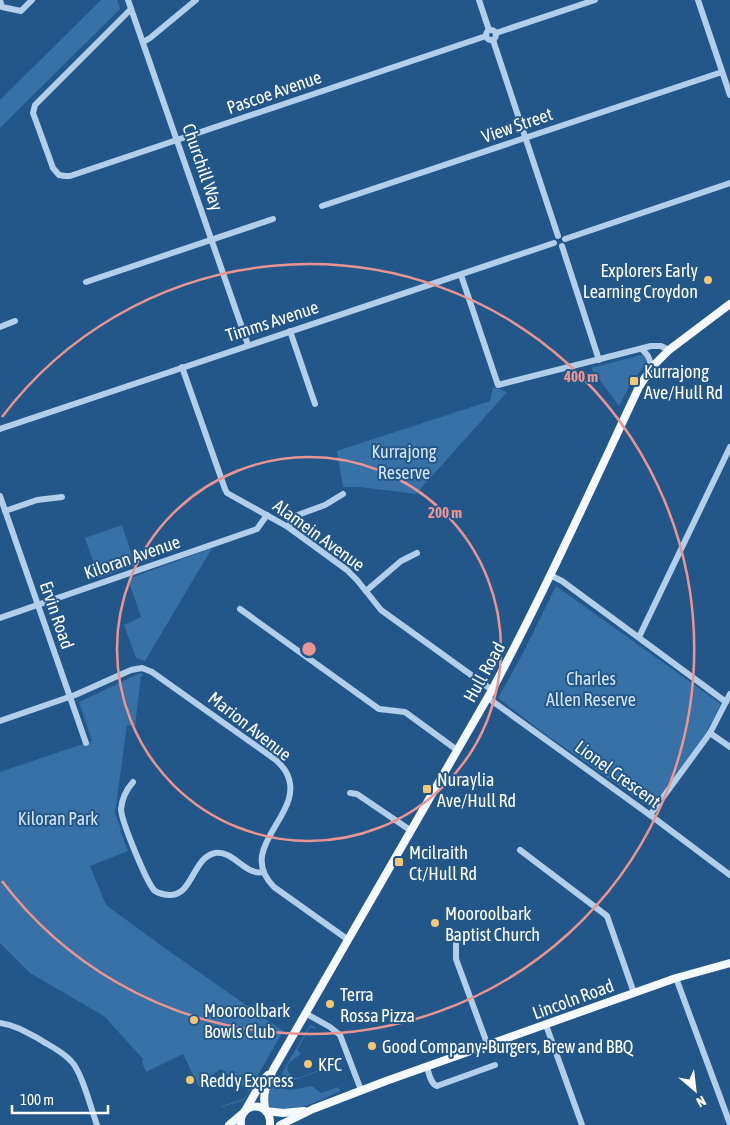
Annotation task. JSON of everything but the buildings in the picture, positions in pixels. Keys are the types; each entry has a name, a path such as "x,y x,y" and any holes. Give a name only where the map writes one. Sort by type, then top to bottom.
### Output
{"main road":[{"name":"Hull Road","path":"270,1125 270,1117 263,1100 264,1091 273,1070 490,694 519,639 639,387 652,368 669,350 730,304"},
{"name":"Lincoln Road","path":"280,1125 313,1109 361,1090 676,978 730,962"},
{"name":"Hull Road","path":"229,1125 244,1112 262,1081 273,1070"},
{"name":"Lincoln Road","path":"244,1112 255,1106 266,1111 291,1113 313,1109"},
{"path":"241,1125 244,1112"}],"street":[{"path":"0,0 2,7 21,11 32,0"},
{"name":"Churchill Way","path":"128,0 248,345"},
{"path":"143,42 196,0"},
{"path":"479,0 562,241 599,360"},
{"name":"Pascoe Avenue","path":"131,9 35,105 33,112 36,121 53,168 59,174 70,176 595,0"},
{"path":"698,0 730,95"},
{"name":"View Street","path":"322,206 722,72"},
{"path":"562,241 730,183"},
{"path":"86,282 273,219"},
{"name":"Timms Avenue","path":"0,429 554,243 558,247 562,241"},
{"path":"461,275 498,385 651,346 661,346 669,350"},
{"path":"0,327 15,321"},
{"path":"290,331 315,404"},
{"path":"642,349 648,356 652,368"},
{"name":"Alamein Avenue","path":"182,367 225,489 231,495 288,527 348,570 381,610 490,694"},
{"path":"639,637 730,447"},
{"path":"288,527 295,516 325,505 343,494"},
{"name":"Ervin Road","path":"0,496 86,743"},
{"path":"5,511 37,500 62,497"},
{"name":"Kiloran Avenue","path":"0,618 257,529 267,515"},
{"path":"366,591 401,561 417,553"},
{"path":"550,575 562,581 726,702"},
{"path":"240,609 379,708 405,712 457,750"},
{"name":"Marion Avenue","path":"0,721 70,697 131,670 142,668 152,672 276,760 286,771 290,782 290,796 287,807 264,847 262,858 263,872"},
{"name":"Lionel Crescent","path":"490,694 730,875"},
{"path":"650,815 710,733 730,694"},
{"path":"710,733 730,747"},
{"path":"133,782 127,789 122,803 123,819 148,882 155,891 169,896 179,893 187,885 202,861 215,854 226,854 256,873 263,872 274,887 347,939"},
{"path":"350,793 358,794 410,830"},
{"path":"520,850 607,916 634,993"},
{"path":"456,944 456,958 488,1046"},
{"path":"676,978 730,1124"},
{"path":"305,1013 340,1035 361,1090"},
{"path":"0,1023 19,1028 65,1054 71,1060 78,1070 97,1125"},
{"path":"546,1025 582,1125"},
{"path":"426,1067 431,1079 437,1086 495,1066"}],"green space":[{"path":"101,0 117,0 120,9 0,128 0,100"},
{"path":"641,355 646,358 646,364 631,383 619,406 591,368"},
{"name":"Kurrajong Reserve","path":"493,387 507,392 416,494 360,487 343,487 337,451 490,401"},
{"path":"122,525 135,565 99,578 85,538"},
{"path":"212,548 145,661 136,658 124,625 141,617 128,579"},
{"name":"Charles Allen Reserve","path":"556,586 721,704 706,733 651,808 548,736 498,698 522,655"},
{"name":"Kiloran Park","path":"140,673 144,675 141,676 135,726 127,725 115,813 128,851 90,866 106,905 283,1031 244,1100 222,1107 243,1099 249,1091 221,1069 199,1087 183,1054 146,1072 142,1062 143,1059 104,1016 30,973 0,943 0,772 92,741 79,702"},
{"path":"310,1025 316,1028 310,1027 297,1050 301,1054 288,1065 287,1070 290,1074 298,1078 342,1063 289,1082 282,1073"},
{"path":"270,1086 290,1090 312,1086 321,1093 339,1087 340,1091 302,1107 281,1110 273,1108 267,1102"}],"place":[{"name":"Explorers Early Learning Croydon","path":"708,280"},
{"name":"Kurrajong Ave/Hull Rd","path":"634,381"},
{"name":"Nuraylia Ave/Hull Rd","path":"427,789"},
{"name":"Mcilraith Ct/Hull Rd","path":"399,862"},
{"name":"Mooroolbark Baptist Church","path":"435,923"},
{"name":"Terra Rossa Pizza","path":"330,1004"},
{"name":"Mooroolbark Bowls Club","path":"194,1020"},
{"name":"Good Company: Burgers, Brew and BBQ","path":"372,1046"},
{"name":"KFC","path":"308,1064"},
{"name":"Reddy Express","path":"190,1080"}]}
